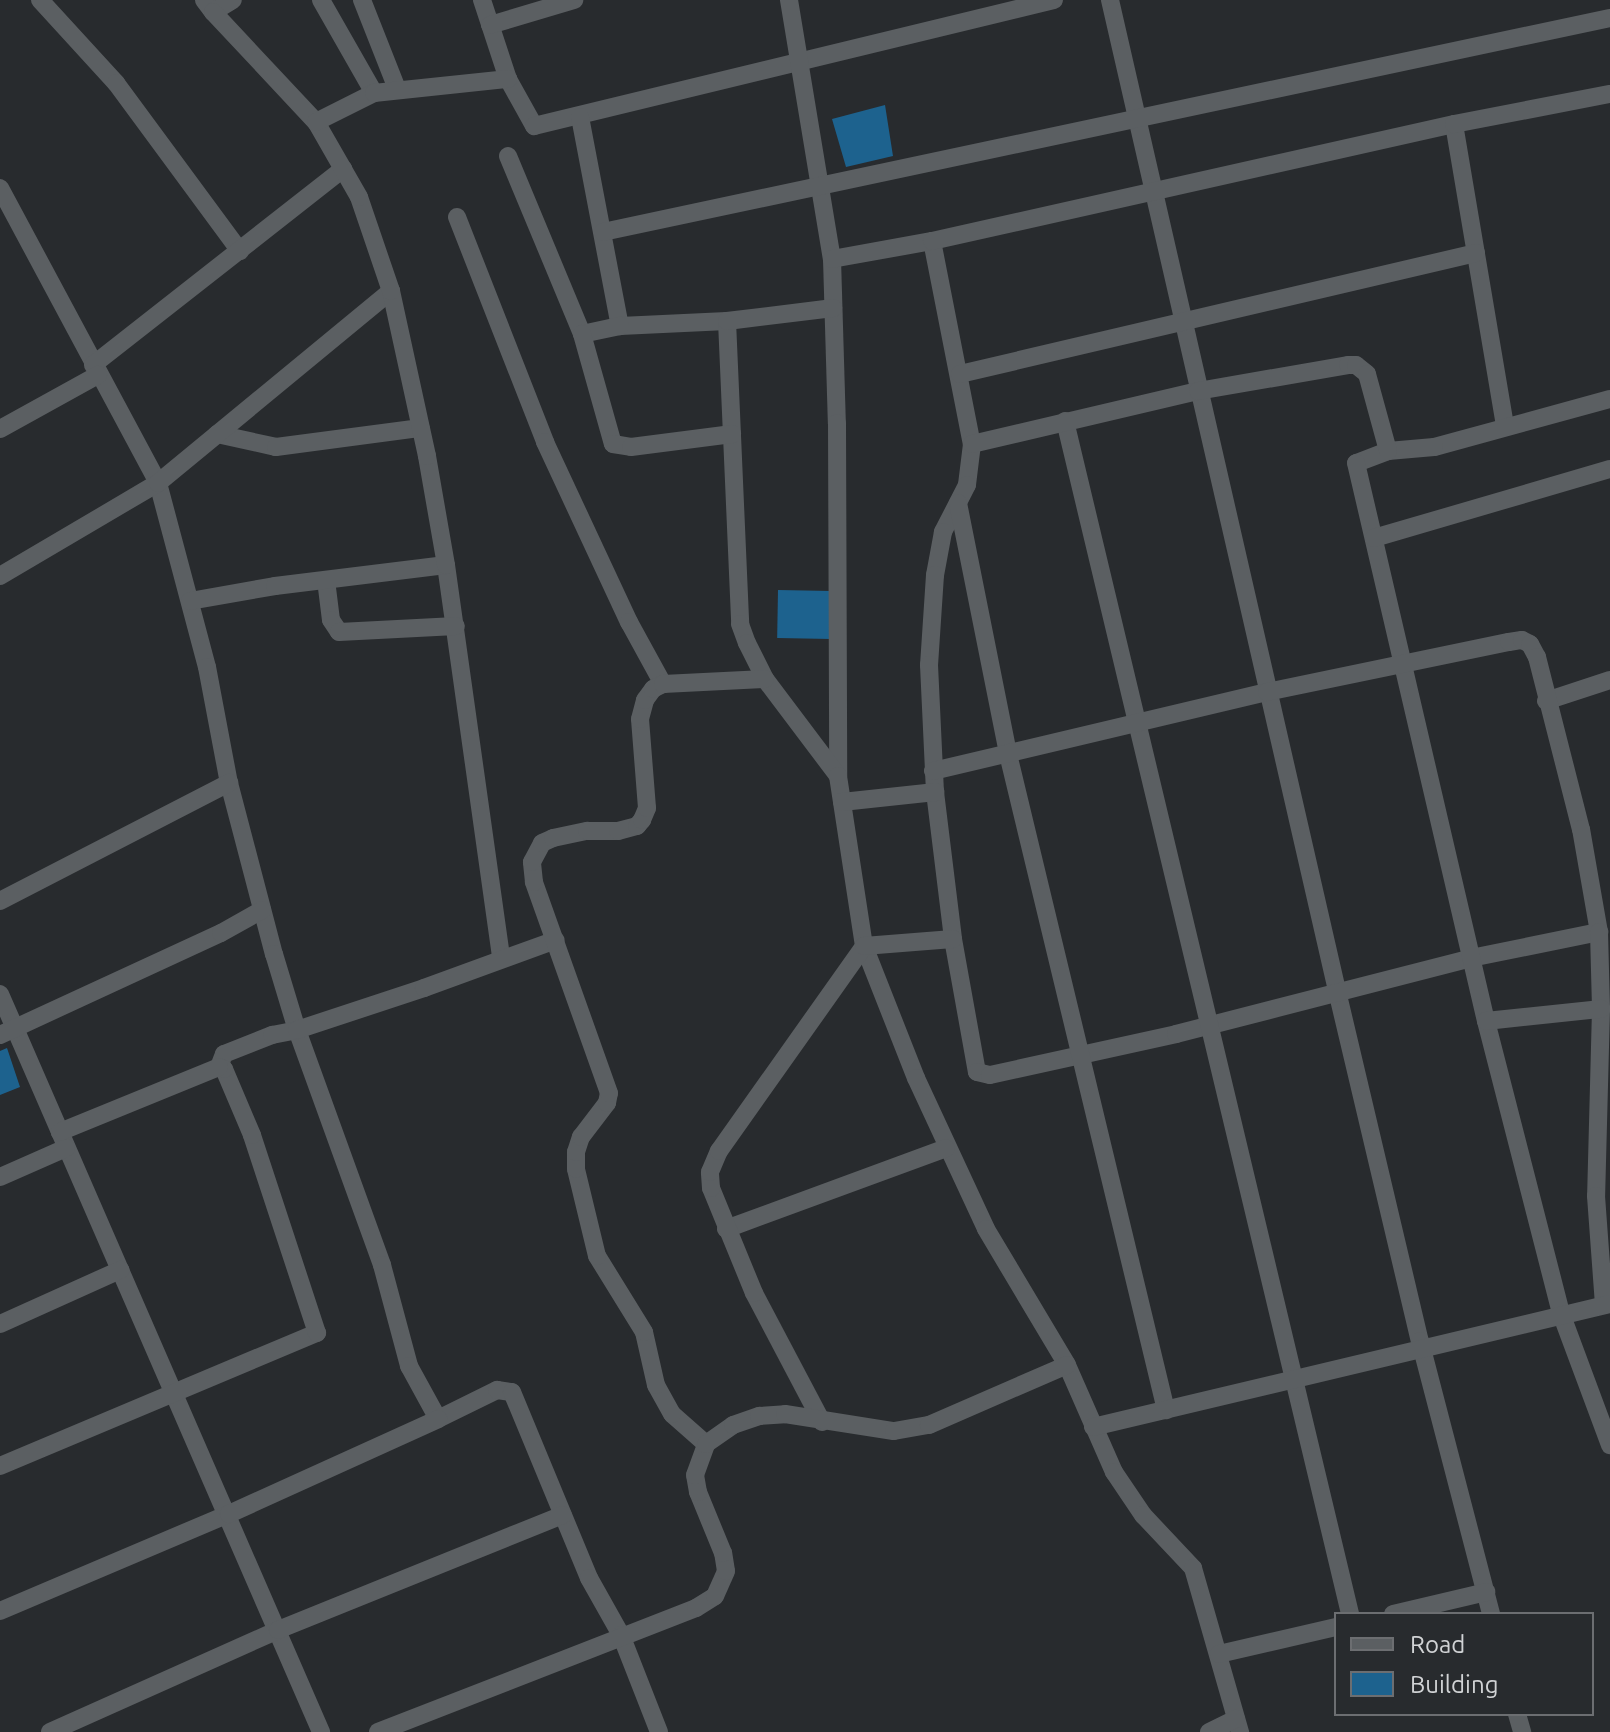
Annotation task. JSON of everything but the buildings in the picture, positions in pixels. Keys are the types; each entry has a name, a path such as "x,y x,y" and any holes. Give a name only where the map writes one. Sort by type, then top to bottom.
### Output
{"street":[{"path":"40,0 116,83 240,251"},
{"path":"233,0 209,6 316,122 359,197 391,291 421,428 446,565 501,958"},
{"path":"321,0 374,93"},
{"path":"362,0 397,89"},
{"path":"482,0 508,79 531,124 543,126 1054,0"},
{"path":"490,25 574,0"},
{"path":"789,0 832,259 838,776 864,946 946,1148 986,1229 1067,1365 1114,1472 1143,1515 1193,1568 1238,1726 1209,1732"},
{"path":"1110,0 1338,995 1422,1347 1491,1612"},
{"path":"603,232 1137,121 1260,91 1610,17 1608,0"},
{"path":"316,122 374,93 508,79"},
{"path":"832,259 932,241 1454,124 1610,94"},
{"path":"580,117 620,326"},
{"path":"1454,124 1505,427"},
{"path":"508,156 582,334 613,444 631,447 732,434"},
{"path":"0,429 95,370 343,169"},
{"path":"0,188 158,483 207,667 229,783 297,1030 375,1242 409,1366 438,1419"},
{"path":"457,217 545,442 629,622 663,684"},
{"path":"932,241 972,444 970,475 943,532 935,575 929,665 935,792 953,939 977,1072 990,1075 1210,1027 1471,958 1599,932"},
{"path":"960,374 1476,253"},
{"path":"0,576 158,483 391,291"},
{"path":"582,334 620,326 727,321 833,308"},
{"path":"727,321 740,624 765,679 838,776"},
{"path":"972,444 1198,391 1356,365 1367,374 1388,451"},
{"path":"1610,399 1434,447 1388,451 1356,463 1486,1021 1562,1316 1610,1445"},
{"path":"1065,421 1350,1612"},
{"path":"217,434 276,447 421,428"},
{"path":"1374,538 1610,469"},
{"path":"958,503 1008,754 1083,1055 1136,1293 1166,1410"},
{"path":"190,601 446,565"},
{"path":"326,580 331,620 339,632 456,626"},
{"path":"933,771 1267,692 1522,640 1534,649 1581,829 1599,932 1601,1009 1596,1196 1607,1305 1093,1427"},
{"path":"706,1444 672,1414 656,1385 644,1332 597,1256 576,1169 576,1152 581,1137 607,1103 609,1093 534,882 534,853 542,843 553,838 572,833 618,831 637,826 642,820 647,808 640,719 645,700 653,689 663,684 765,679"},
{"path":"1546,701 1610,680"},
{"path":"0,901 229,783"},
{"path":"842,802 935,792"},
{"path":"7,1032 221,933 262,910"},
{"path":"864,946 953,939"},
{"path":"0,1177 63,1140 219,1067 224,1054 272,1035 297,1030 424,988 556,940"},
{"path":"822,1422 754,1293 711,1188 710,1172 719,1151 864,946"},
{"path":"0,994 7,1032 63,1140 229,1514 321,1732"},
{"path":"1486,1021 1601,1009"},
{"path":"0,1466 174,1390 317,1333 252,1135 230,1076 219,1067"},
{"path":"726,1229 946,1148"},
{"path":"0,1324 120,1270"},
{"path":"378,1732 696,1608 715,1596 726,1571 723,1553 698,1492 695,1475 706,1444 733,1425 759,1416 785,1414 894,1431 929,1425 1067,1365"},
{"path":"0,1611 229,1514 497,1390 509,1390 589,1578 621,1635 659,1732"},
{"path":"50,1732 278,1630 563,1515"},
{"path":"1401,1612 1486,1592"},
{"path":"1219,1654 1334,1627"}]}
